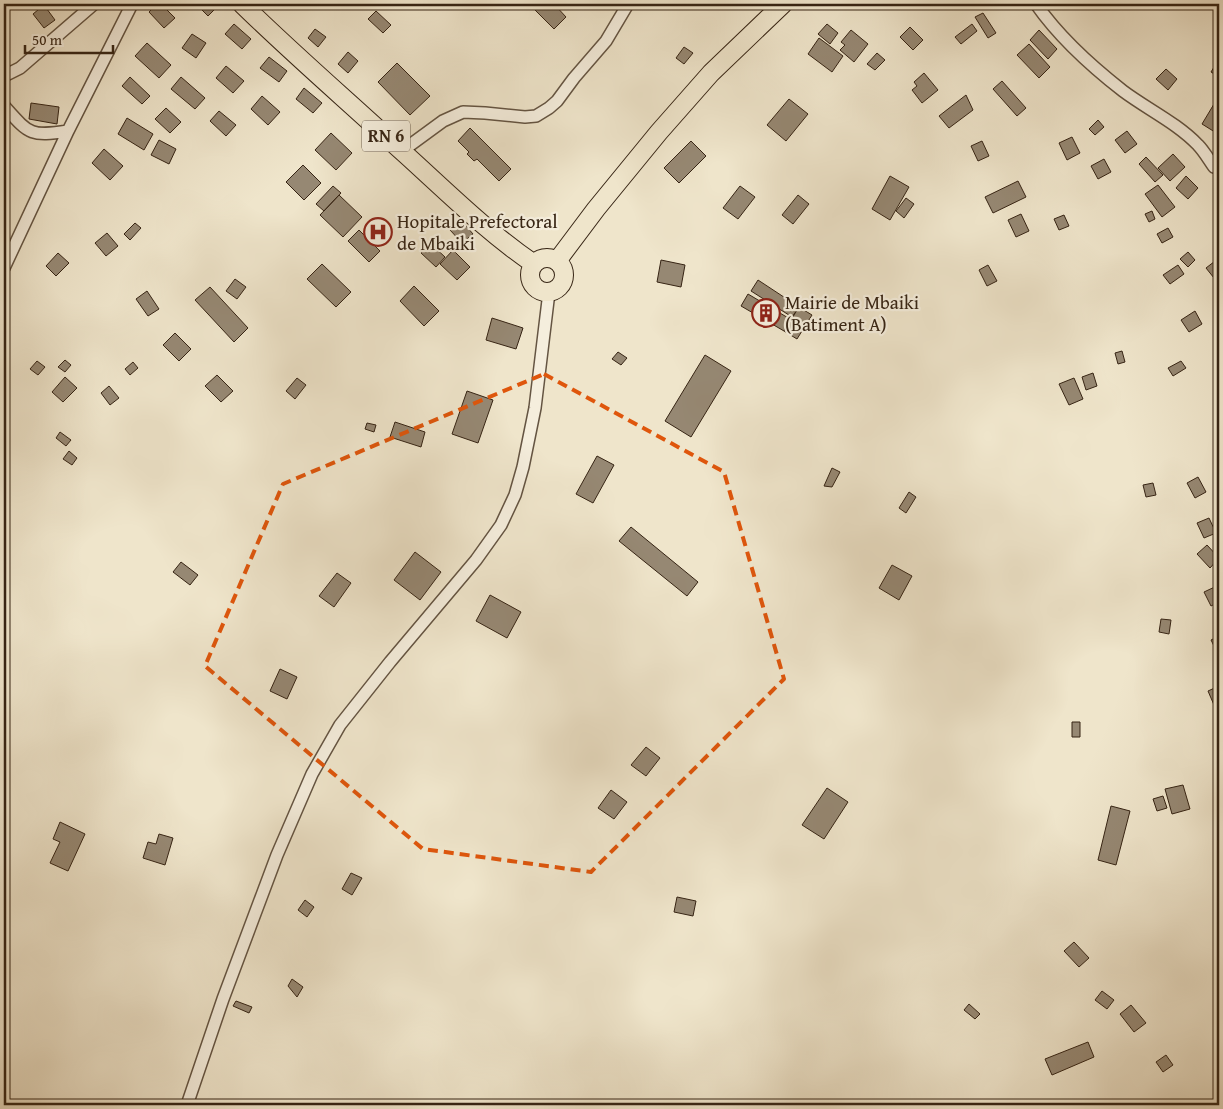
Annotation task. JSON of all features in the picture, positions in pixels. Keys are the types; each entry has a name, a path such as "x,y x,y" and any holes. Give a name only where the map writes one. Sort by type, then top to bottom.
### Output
{"main road":[{"name":"RN 6","path":"242,4 273,35 402,151 502,240 534,264"},
{"path":"557,261 608,194 659,132 711,73 783,4"},
{"path":"542,258 552,258 557,261 564,270 560,287 549,292 543,292 534,286 530,275 534,264 542,258"}],"street":[{"path":"4,268 68,131 132,4"},
{"path":"402,151 443,120 463,112 525,117 536,116 549,108 557,102 574,78 606,41 628,4"},
{"path":"1036,4 1064,39 1093,66 1124,91 1193,140 1214,167"},
{"path":"4,76 20,68 87,6"},
{"path":"4,106 18,122 31,132 43,135 68,131"},
{"path":"187,1105 226,990 277,855 312,774 340,725 476,560 501,525 515,495 523,467 535,408 549,292"}],"highlighted area":[{"path":"544,374 724,472 784,679 591,872 423,849 205,666 283,484"}],"building":[{"path":"157,4 161,4 175,18 164,28 149,12"},
{"path":"196,4 214,4 217,7 208,16"},
{"path":"529,4 554,4 566,17 554,29"},
{"path":"44,5 55,20 44,28 33,14"},
{"path":"376,11 391,25 383,33 368,19"},
{"path":"983,13 996,33 988,38 975,17"},
{"path":"234,24 251,39 242,49 225,34"},
{"path":"827,24 838,33 830,44 818,34"},
{"path":"972,24 977,31 961,44 955,37"},
{"path":"910,27 923,40 913,50 900,37"},
{"path":"315,29 326,37 318,47 308,38"},
{"path":"851,30 868,44 854,62 840,50 845,45 841,42"},
{"path":"1039,30 1057,49 1048,59 1030,40"},
{"path":"192,34 206,43 196,58 182,48"},
{"path":"819,38 843,56 832,72 808,54"},
{"path":"147,43 171,65 159,78 135,56"},
{"path":"1029,44 1050,67 1039,78 1017,55"},
{"path":"684,47 693,53 684,64 676,58"},
{"path":"348,52 358,61 348,73 338,64"},
{"path":"877,53 885,60 875,70 867,64"},
{"path":"269,57 287,71 279,82 260,68"},
{"path":"1219,59 1219,77 1211,72"},
{"path":"397,63 430,96 410,115 378,82"},
{"path":"226,66 244,81 233,93 216,78"},
{"path":"1166,69 1177,79 1168,90 1156,79"},
{"path":"924,73 938,90 922,103 912,90 917,86 914,82"},
{"path":"130,77 150,96 142,104 122,86"},
{"path":"181,77 205,98 195,109 171,89"},
{"path":"1002,81 1026,108 1017,116 993,89"},
{"path":"304,88 322,103 313,113 296,99"},
{"path":"966,95 973,110 949,128 939,116"},
{"path":"262,96 280,112 268,125 251,109"},
{"path":"789,99 808,114 786,141 767,125"},
{"path":"1217,99 1219,100 1218,134 1202,124"},
{"path":"31,103 59,107 57,124 29,119"},
{"path":"166,108 181,122 170,133 155,119"},
{"path":"219,111 236,125 226,136 210,121"},
{"path":"127,118 153,134 144,150 118,134"},
{"path":"1098,120 1104,127 1095,135 1089,129"},
{"path":"470,128 511,169 499,181 477,159 474,161 467,154 469,152 458,141"},
{"path":"1127,131 1137,144 1125,153 1115,140"},
{"path":"331,133 352,153 336,170 315,150"},
{"path":"1072,137 1080,153 1067,160 1059,143"},
{"path":"159,140 176,149 169,164 151,155"},
{"path":"691,141 706,156 679,183 664,168"},
{"path":"982,141 989,156 978,161 971,146"},
{"path":"104,149 123,166 110,180 92,163"},
{"path":"1173,154 1185,167 1170,181 1158,168"},
{"path":"1146,157 1163,175 1155,182 1139,164"},
{"path":"1104,159 1111,172 1098,179 1091,166"},
{"path":"303,165 321,183 304,200 286,182"},
{"path":"890,176 909,187 890,220 872,209"},
{"path":"1186,176 1198,188 1188,199 1176,188"},
{"path":"1018,181 1026,197 993,213 985,197"},
{"path":"1158,185 1175,207 1162,217 1145,194"},
{"path":"333,186 341,193 324,211 316,204"},
{"path":"740,186 755,197 738,219 723,208"},
{"path":"339,195 362,217 343,237 320,215"},
{"path":"798,195 809,204 793,224 782,215"},
{"path":"906,198 914,204 904,218 896,211"},
{"path":"1152,211 1155,219 1149,222 1145,214"},
{"path":"1021,214 1029,231 1016,237 1008,220"},
{"path":"1064,215 1069,226 1059,230 1054,219"},
{"path":"461,220 473,234 462,243 450,230"},
{"path":"135,223 141,228 130,240 124,234"},
{"path":"1168,228 1173,237 1162,243 1157,234"},
{"path":"359,230 380,251 369,262 348,241"},
{"path":"107,233 118,246 106,256 95,243"},
{"path":"430,243 445,257 436,267 421,253"},
{"path":"453,250 470,267 457,280 440,264"},
{"path":"1188,252 1195,260 1188,267 1180,259"},
{"path":"58,253 69,263 56,276 46,266"},
{"path":"1219,258 1219,275 1214,278 1206,268"},
{"path":"661,260 685,265 681,287 657,282"},
{"path":"322,264 351,292 336,307 307,279"},
{"path":"988,265 997,281 987,286 979,270"},
{"path":"1178,265 1184,274 1170,284 1163,275"},
{"path":"235,279 246,287 237,299 226,291"},
{"path":"758,280 799,307 792,317 751,291"},
{"path":"414,286 439,311 424,326 400,301"},
{"path":"210,287 248,328 234,342 195,300"},
{"path":"147,291 159,309 148,316 136,299"},
{"name":"Mairie de Mbaiki (Batiment A)","path":"748,294 790,319 784,331 741,306"},
{"path":"799,307 812,315 797,339 784,331"},
{"path":"1195,311 1202,324 1189,332 1181,320"},
{"path":"492,318 523,328 516,349 486,340"},
{"path":"175,333 191,349 179,361 163,345"},
{"path":"1122,351 1125,362 1118,364 1115,353"},
{"path":"618,352 627,358 621,365 612,359"},
{"path":"705,355 731,371 691,437 665,421"},
{"path":"65,360 71,365 65,372 58,367"},
{"path":"37,361 45,367 38,375 30,369"},
{"path":"1181,361 1186,368 1173,376 1168,368"},
{"path":"133,362 138,368 130,375 125,369"},
{"path":"1093,373 1097,386 1086,390 1082,377"},
{"path":"217,375 233,391 221,402 205,386"},
{"path":"65,377 77,388 63,402 52,392"},
{"path":"297,378 306,385 295,399 286,391"},
{"path":"1074,378 1083,399 1069,405 1059,384"},
{"path":"109,386 119,398 110,405 101,393"},
{"path":"467,391 493,400 478,443 452,434"},
{"path":"395,422 425,432 421,447 390,437"},
{"path":"367,423 376,425 374,432 365,429"},
{"path":"60,432 71,440 66,446 56,438"},
{"path":"69,451 77,458 72,465 63,459"},
{"path":"597,456 614,465 593,503 576,494"},
{"path":"832,468 840,472 832,487 824,486"},
{"path":"1198,477 1206,492 1195,498 1187,483"},
{"path":"1153,483 1156,495 1146,497 1143,485"},
{"path":"909,492 916,497 906,513 899,508"},
{"path":"1209,518 1216,533 1204,538 1197,523"},
{"path":"631,527 698,582 687,596 619,541"},
{"path":"1207,545 1219,558 1210,568 1197,554"},
{"path":"415,552 441,572 420,600 394,580"},
{"path":"181,562 198,575 190,585 173,572"},
{"path":"892,565 912,576 899,600 879,588"},
{"path":"337,573 351,583 334,607 319,596"},
{"path":"1219,585 1219,602 1211,606 1204,592"},
{"path":"490,595 521,612 507,638 476,621"},
{"path":"1161,619 1171,620 1169,634 1159,632"},
{"path":"1219,636 1219,649 1216,650 1211,640"},
{"path":"280,669 297,677 287,699 270,691"},
{"path":"1219,686 1219,703 1214,705 1208,691"},
{"path":"1072,722 1080,722 1080,737 1072,737"},
{"path":"646,747 660,758 646,776 631,765"},
{"path":"1183,785 1190,809 1172,814 1165,789"},
{"path":"827,788 848,802 824,839 802,825"},
{"path":"611,790 627,802 614,819 598,808"},
{"path":"1163,796 1167,808 1157,811 1153,799"},
{"path":"1111,806 1130,811 1116,865 1098,860"},
{"path":"60,822 85,834 68,871 50,863 60,842 53,839"},
{"path":"159,834 173,838 165,865 143,858 148,842 156,844"},
{"path":"351,873 362,878 352,895 342,889"},
{"path":"677,897 696,901 693,916 674,912"},
{"path":"305,900 314,907 307,917 298,910"},
{"path":"1074,942 1089,958 1079,967 1064,951"},
{"path":"292,979 303,987 297,997 288,986"},
{"path":"1102,991 1114,1000 1107,1009 1095,1000"},
{"path":"236,1001 252,1007 249,1013 233,1006"},
{"path":"969,1004 980,1014 975,1019 964,1010"},
{"path":"1131,1005 1146,1023 1134,1032 1120,1014"},
{"path":"1088,1042 1094,1057 1052,1075 1045,1059"},
{"path":"1166,1055 1173,1065 1163,1072 1156,1062"}],"place":[{"name":"Hopitale Prefectoral de Mbaiki","path":"378,232"},
{"name":"Mairie de Mbaiki (Batiment A)","path":"766,313"}]}
